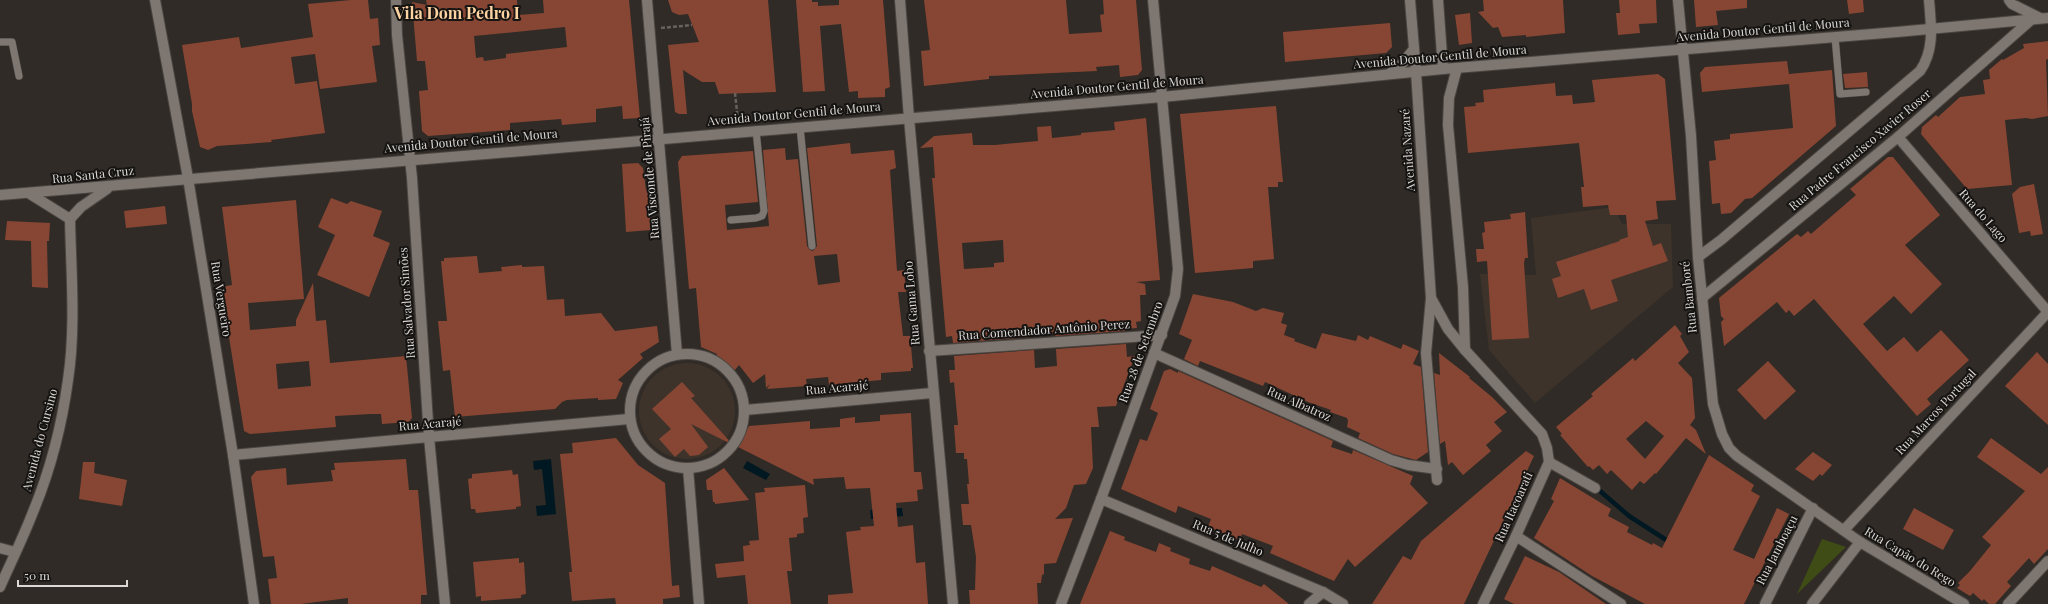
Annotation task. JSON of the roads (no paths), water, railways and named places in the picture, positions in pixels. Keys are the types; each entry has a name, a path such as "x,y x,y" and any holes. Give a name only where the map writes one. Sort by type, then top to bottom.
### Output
{"street":[{"name":"Rua Vergueiro","path":"155,0 188,178 233,455 254,604"},
{"name":"Rua Salvador Simões","path":"396,0 397,35 410,159 430,437 445,604"},
{"name":"Rua Visconde de Pirajá","path":"647,0 660,138 676,354"},
{"name":"Rua Gama Lobo","path":"900,0 932,393 953,604"},
{"name":"Rua 28 de Setembro","path":"1061,604 1162,335 1175,296 1178,269 1153,0"},
{"name":"Avenida Nazaré","path":"1410,0 1431,298 1426,353 1437,480"},
{"path":"1438,0 1443,69"},
{"name":"Rua Bamboré","path":"1678,0 1691,136 1698,257 1702,298 1713,404 1720,428 1729,448 1738,456 1844,530"},
{"name":"Rua Padre Francisco Xavier Roser","path":"1698,257 1721,240 1920,71 1926,62 1930,49 1931,29 1929,0"},
{"path":"2009,0 2012,4 2040,18"},
{"name":"Avenida Doutor Gentil de Moura","path":"188,178 1162,97 1443,69 1931,29 2040,18"},
{"name":"Rua Padre Francisco Xavier Roser","path":"1702,298 2040,18"},
{"path":"1389,74 1402,64 1414,49"},
{"path":"1457,68 1449,98 1448,125 1463,287 1465,350"},
{"name":"Rua do Lago","path":"1898,137 2048,312"},
{"name":"Rua Santa Cruz","path":"0,195 112,187 188,178"},
{"path":"29,194 70,219 95,196 112,187"},
{"name":"Avenida do Cursino","path":"0,587 34,512 60,425 72,349 70,219"},
{"name":"Avenida Nazaré","path":"1431,298 1448,328 1465,350 1531,420 1545,440 1549,462"},
{"name":"Rua Marcos Portugal","path":"1844,530 2048,312"},
{"name":"Rua Comendador Antônio Perez","path":"929,351 1162,335"},
{"name":"Rua Albatroz","path":"1154,353 1391,460 1408,465 1437,469"},
{"path":"676,354 696,354 715,361 731,373 741,390 745,410 740,433 734,444 722,457 706,465 688,468 671,466 656,460 640,445 634,435 629,420 629,402 635,385 645,370 659,360 676,354"},
{"name":"Rua Acarajé","path":"745,410 932,393"},
{"name":"Rua Acarajé","path":"233,455 629,420"},
{"path":"1549,462 1595,488"},
{"name":"Rua Itacoarati","path":"1483,604 1516,536 1549,462"},
{"path":"688,468 699,604"},
{"name":"Rua 5 de Julho","path":"1101,499 1323,592 1342,604"},
{"name":"Rua Jamboaçu","path":"1766,604 1813,508"},
{"name":"Rua Capão do Rego","path":"1844,530 1860,542 1964,604"},
{"path":"1516,536 1621,604"},
{"path":"1812,604 1860,542"},
{"path":"0,548 15,552"},
{"path":"2008,604 2048,561"},
{"path":"1308,604 1323,592"}],"lane":[{"path":"1835,37 1840,94 1866,92"},
{"path":"0,42 12,42 19,76"},
{"path":"800,127 812,246"},
{"path":"732,220 756,218 762,216 764,210 756,130"}],"water":[{"path":"551,459 556,514 537,516 536,506 546,505 542,469 534,470 533,461"},
{"path":"747,461 770,474 766,480 743,468"},
{"path":"902,508 903,516 871,519 870,510"}],"waterway":[{"path":"1600,491 1629,516 1671,543"}],"district":[{"name":"Vila Dom Pedro I","path":"457,13"}]}
